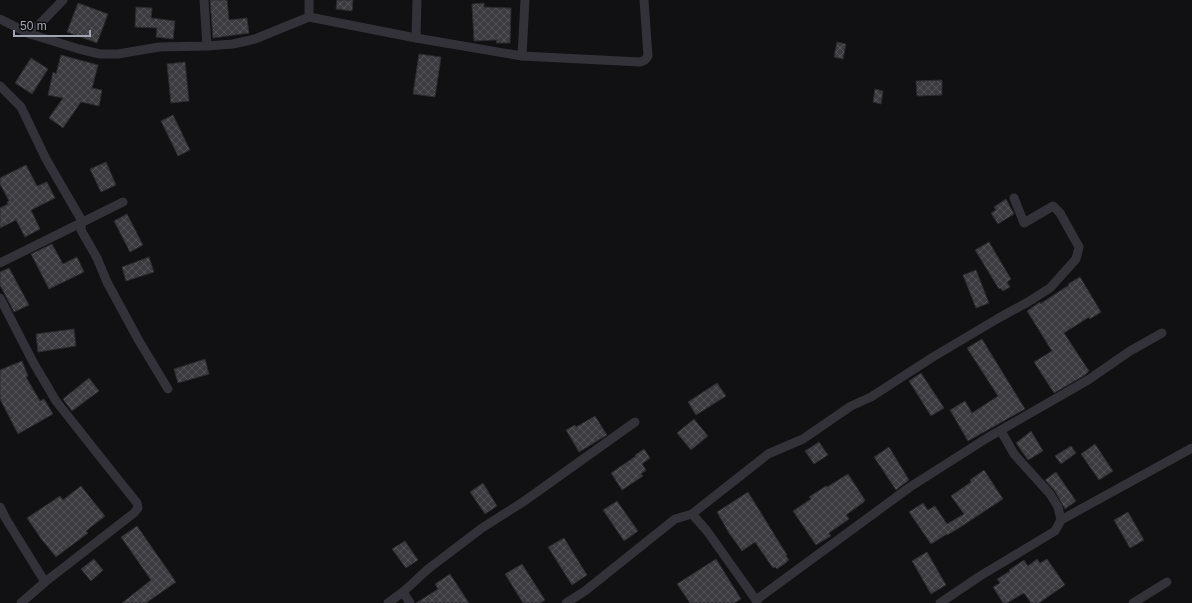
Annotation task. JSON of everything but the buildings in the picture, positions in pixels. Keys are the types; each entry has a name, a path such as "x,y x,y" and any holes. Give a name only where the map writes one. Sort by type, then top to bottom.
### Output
{"street":[{"path":"30,34 63,0"},
{"path":"204,0 207,46"},
{"path":"309,0 309,17"},
{"path":"416,38 417,0"},
{"path":"522,56 525,0"},
{"path":"0,20 30,34 100,54 118,54 159,47 233,44 255,39 309,17 416,38 522,56 640,62 645,60 648,56 644,0"},
{"path":"0,86 21,106 46,159 82,221 81,230 97,258 107,282 139,341 168,389"},
{"path":"566,603 586,590 675,519 692,514 768,454 803,439 851,406 871,397 933,357 1050,288 1076,259 1079,246 1060,214 1053,206 1024,223 1014,198"},
{"path":"0,263 123,202"},
{"path":"0,298 33,362 56,401 138,503 138,508 134,513 45,582 21,603"},
{"path":"692,514 707,531 756,602 910,487 1088,380 1130,351 1162,333"},
{"path":"388,603 403,592 428,569 482,528 523,502 635,422"},
{"path":"1001,431 1014,454 1050,494 1058,506 1061,520"},
{"path":"940,603 980,576 1056,530 1061,520 1192,448"},
{"path":"0,507 45,582"},
{"path":"1133,603 1167,582"},
{"path":"403,592 410,603"}]}
